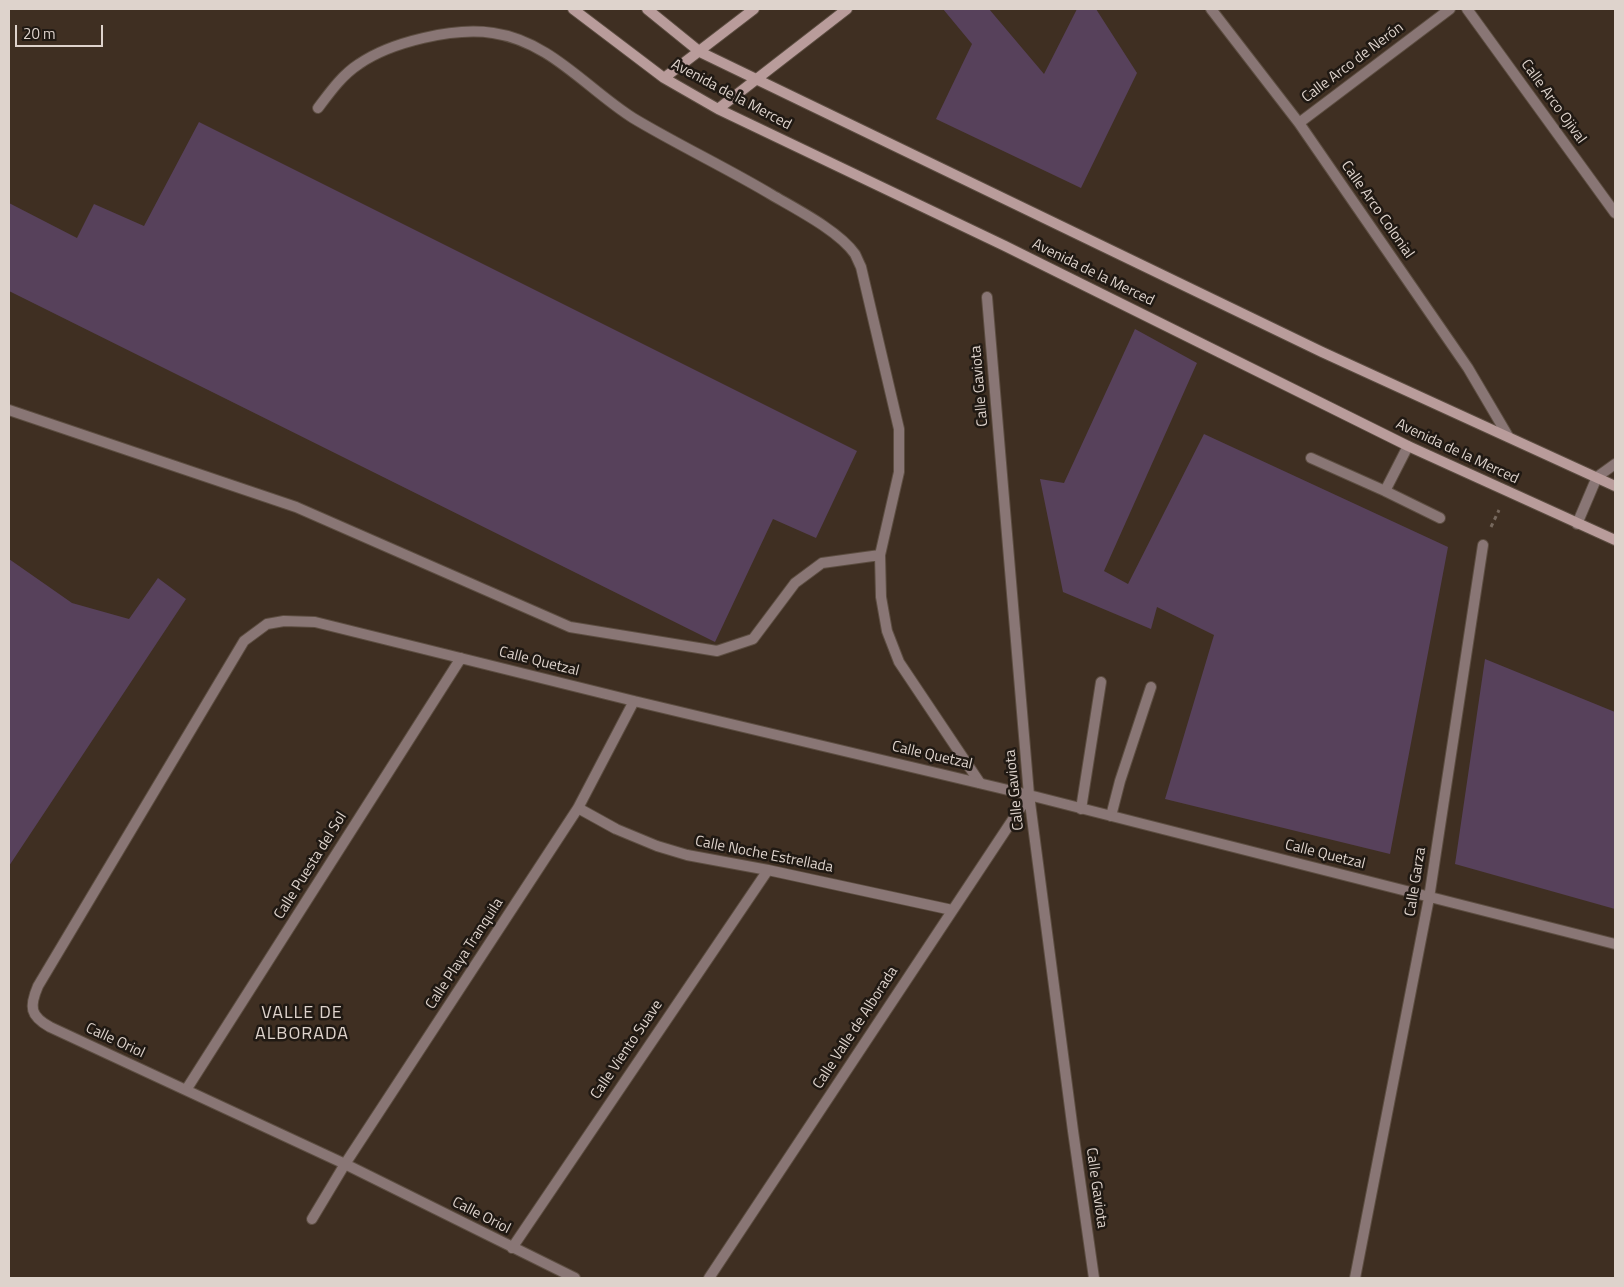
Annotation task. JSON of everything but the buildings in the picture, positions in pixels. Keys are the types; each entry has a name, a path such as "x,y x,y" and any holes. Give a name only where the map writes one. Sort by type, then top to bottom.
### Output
{"street":[{"name":"Avenida de la Merced","path":"573,9 664,78 718,109 1014,251 1408,446 1615,540"},
{"name":"Avenida de la Merced","path":"647,9 700,52 1322,352 1615,486"},
{"path":"664,78 754,9"},
{"path":"718,109 847,9"},
{"name":"Calle Arco Colonial","path":"1211,9 1299,123 1468,368 1508,436"},
{"name":"Calle Arco de Nerón","path":"1299,123 1450,9"},
{"name":"Calle Arco Ojival","path":"1467,9 1615,213"},
{"path":"318,108 337,82 359,64 384,51 417,39 459,32 493,33 527,42 567,67 632,117 732,171 814,219 844,242 855,254 861,267 899,429 899,472 880,555 881,597 887,631 900,662 980,784"},
{"name":"Calle Gaviota","path":"987,296 1030,794 1073,1131 1094,1278"},
{"path":"9,410 296,507 570,627 717,651 753,639 795,583 822,563 880,555"},
{"path":"1385,491 1408,446"},
{"path":"1312,458 1440,518"},
{"path":"1577,524 1597,477 1615,464"},
{"name":"Calle Garza","path":"1355,1278 1429,898 1483,545"},
{"name":"Calle Quetzal","path":"244,641 267,624 284,621 315,622 634,701 980,784 1030,794 1081,809 1615,944"},
{"name":"Calle Oriol","path":"244,641 43,978 32,999 32,1011 40,1021 345,1164 575,1278"},
{"name":"Calle Puesta del Sol","path":"186,1090 461,658"},
{"path":"1081,809 1101,682"},
{"path":"1111,816 1120,781 1151,687"},
{"name":"Calle Playa Tranquila","path":"312,1219 345,1164 578,808 634,701"},
{"name":"Calle Valle de Alborada","path":"709,1278 1030,794"},
{"name":"Calle Noche Estrellada","path":"578,808 616,829 656,846 687,855 768,870 952,910"},
{"name":"Calle Viento Suave","path":"512,1248 768,870"}],"path":[{"path":"1483,545 1507,492"}],"district":[{"name":"VALLE DE ALBORADA","path":"302,1024"}]}
